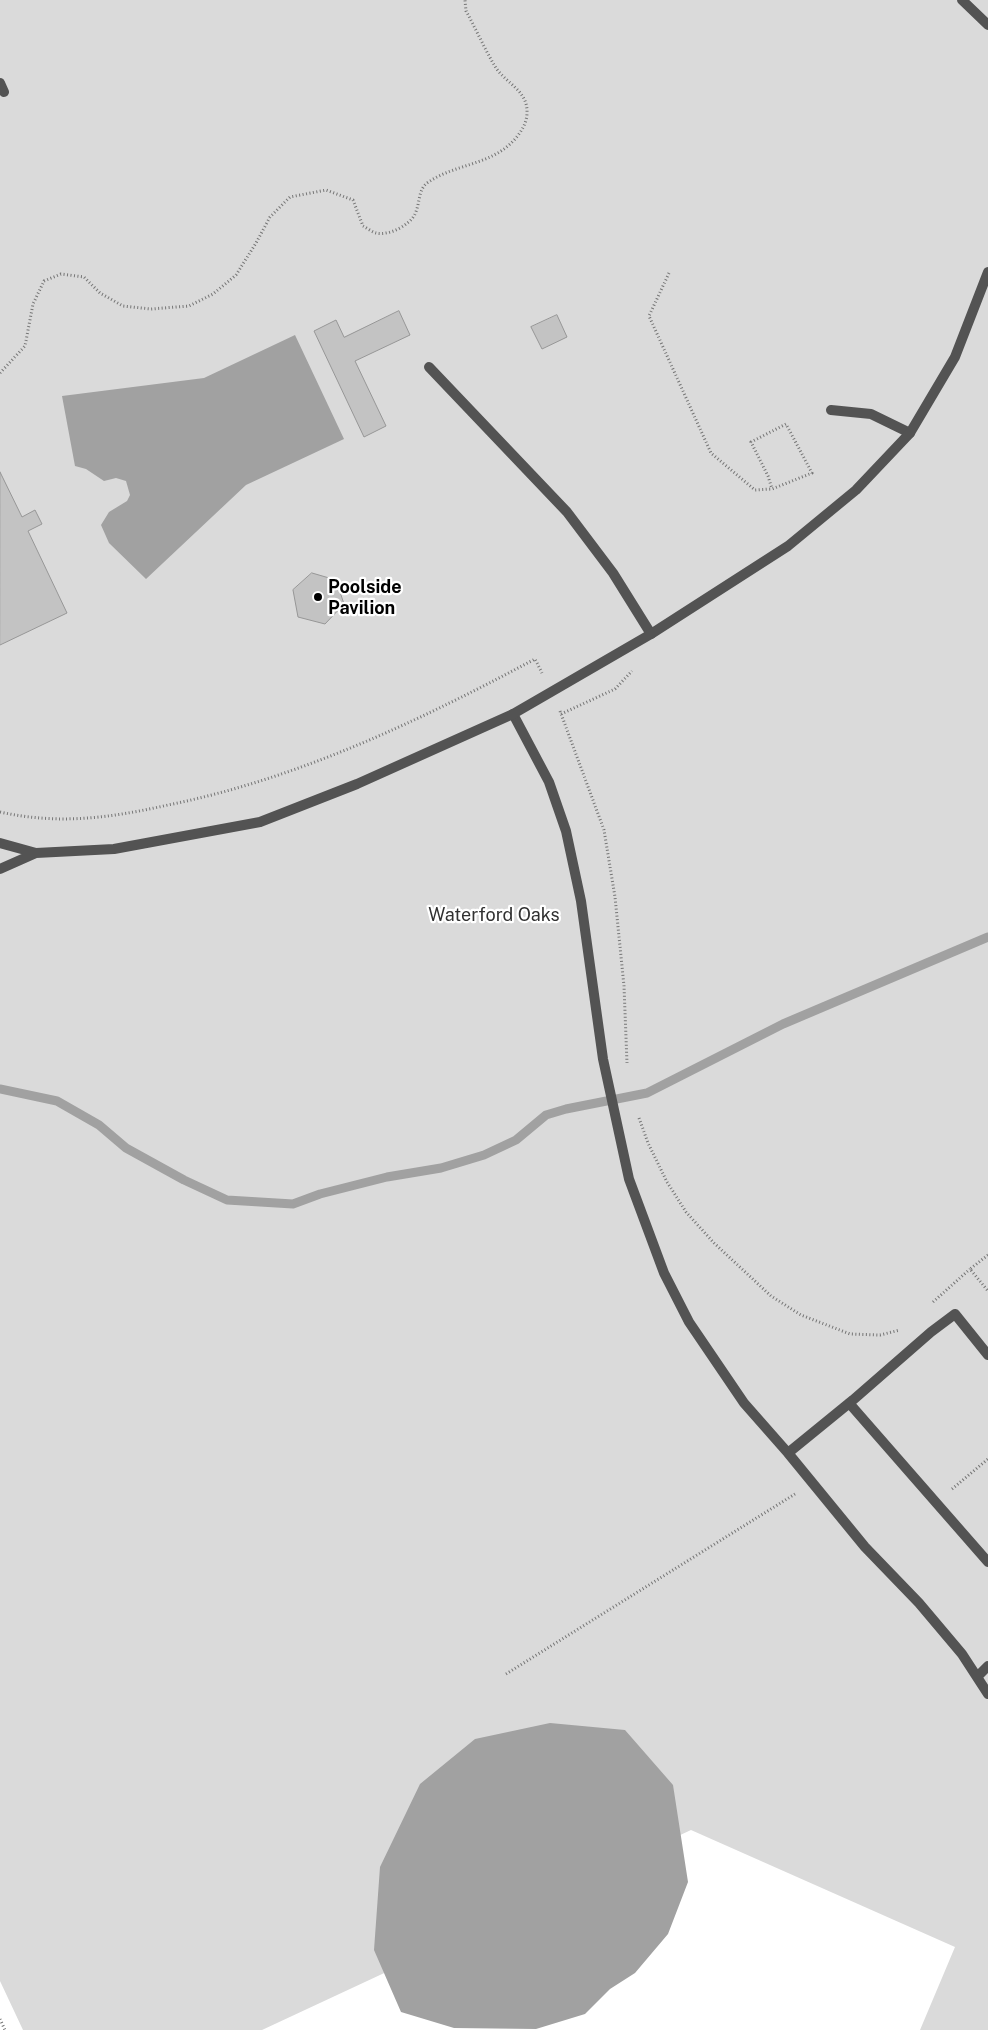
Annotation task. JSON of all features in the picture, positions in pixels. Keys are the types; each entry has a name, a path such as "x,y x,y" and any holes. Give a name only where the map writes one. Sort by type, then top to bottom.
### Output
{"street":[{"path":"962,0 988,25"},
{"path":"0,842 36,852 114,850 260,822 357,784 513,714 552,692 651,634 788,546 856,490 910,433 955,357 988,272"},
{"path":"429,367 567,512 613,573 651,634"},
{"path":"831,410 871,414 910,433"},
{"path":"513,714 549,782 566,831 581,901 603,1059 631,1186 664,1273 689,1322 744,1403 866,1547 919,1603 962,1654 988,1694"},
{"path":"0,869 36,852"},
{"path":"788,1453 931,1332 956,1314 988,1355"},
{"path":"849,1403 988,1562"},
{"path":"977,1677 988,1666"}],"path":[{"path":"0,373 25,346 33,304 44,280 61,274 84,277 100,294 123,306 151,309 189,306 214,294 236,275 270,217 290,197 326,190 354,200 363,226 377,233 389,232 407,224 415,216 420,195 426,184 447,173 494,156 514,141 524,128 527,104 524,96 497,68 466,10 465,0"},
{"path":"669,273 650,316 711,454 755,490 772,489 812,473 786,424 751,442 768,476 772,489"},
{"path":"0,812 40,819 76,820 117,816 217,795 372,740 473,692 535,659 552,692 604,830 624,986 629,1069"},
{"path":"637,1110 648,1143 667,1182 686,1212 714,1243 771,1296 801,1315 850,1334 880,1335 900,1330 907,1324"},
{"path":"928,1306 988,1255"},
{"path":"970,1269 988,1291"},
{"path":"936,1502 988,1459"},
{"path":"506,1674 813,1483"},
{"path":"0,2019 5,2030"}],"green space":[{"name":"Waterford Oaks","path":"0,0 988,0 988,2030 920,2030 955,1947 691,1830 262,2030 23,2030 0,1981"}],"shaded area":[{"path":"295,335 344,439 246,485 146,579 109,543 101,525 109,512 127,501 130,495 126,481 116,478 104,481 86,469 75,466 62,396 204,378"},
{"path":"550,1723 625,1730 673,1785 688,1882 668,1934 635,1973 610,1989 585,2014 536,2029 454,2028 401,2012 374,1950 380,1867 420,1784 475,1739"}],"building":[{"path":"399,311 410,335 355,361 386,426 364,437 314,331 336,320 344,337"},
{"path":"557,315 567,337 542,349 531,327"},
{"path":"0,472 22,517 35,510 42,524 28,531 67,613 0,645"},
{"name":"Poolside Pavilion","path":"312,573 336,580 344,604 325,624 298,617 293,590"}],"waterway":[{"path":"0,1089 57,1101 99,1125 126,1148 184,1180 227,1200 293,1204 320,1194 387,1177 441,1168 484,1155 516,1140 546,1115 566,1109 647,1093 783,1024 988,937"}],"place":[{"name":"Poolside Pavilion","path":"318,597"}]}
